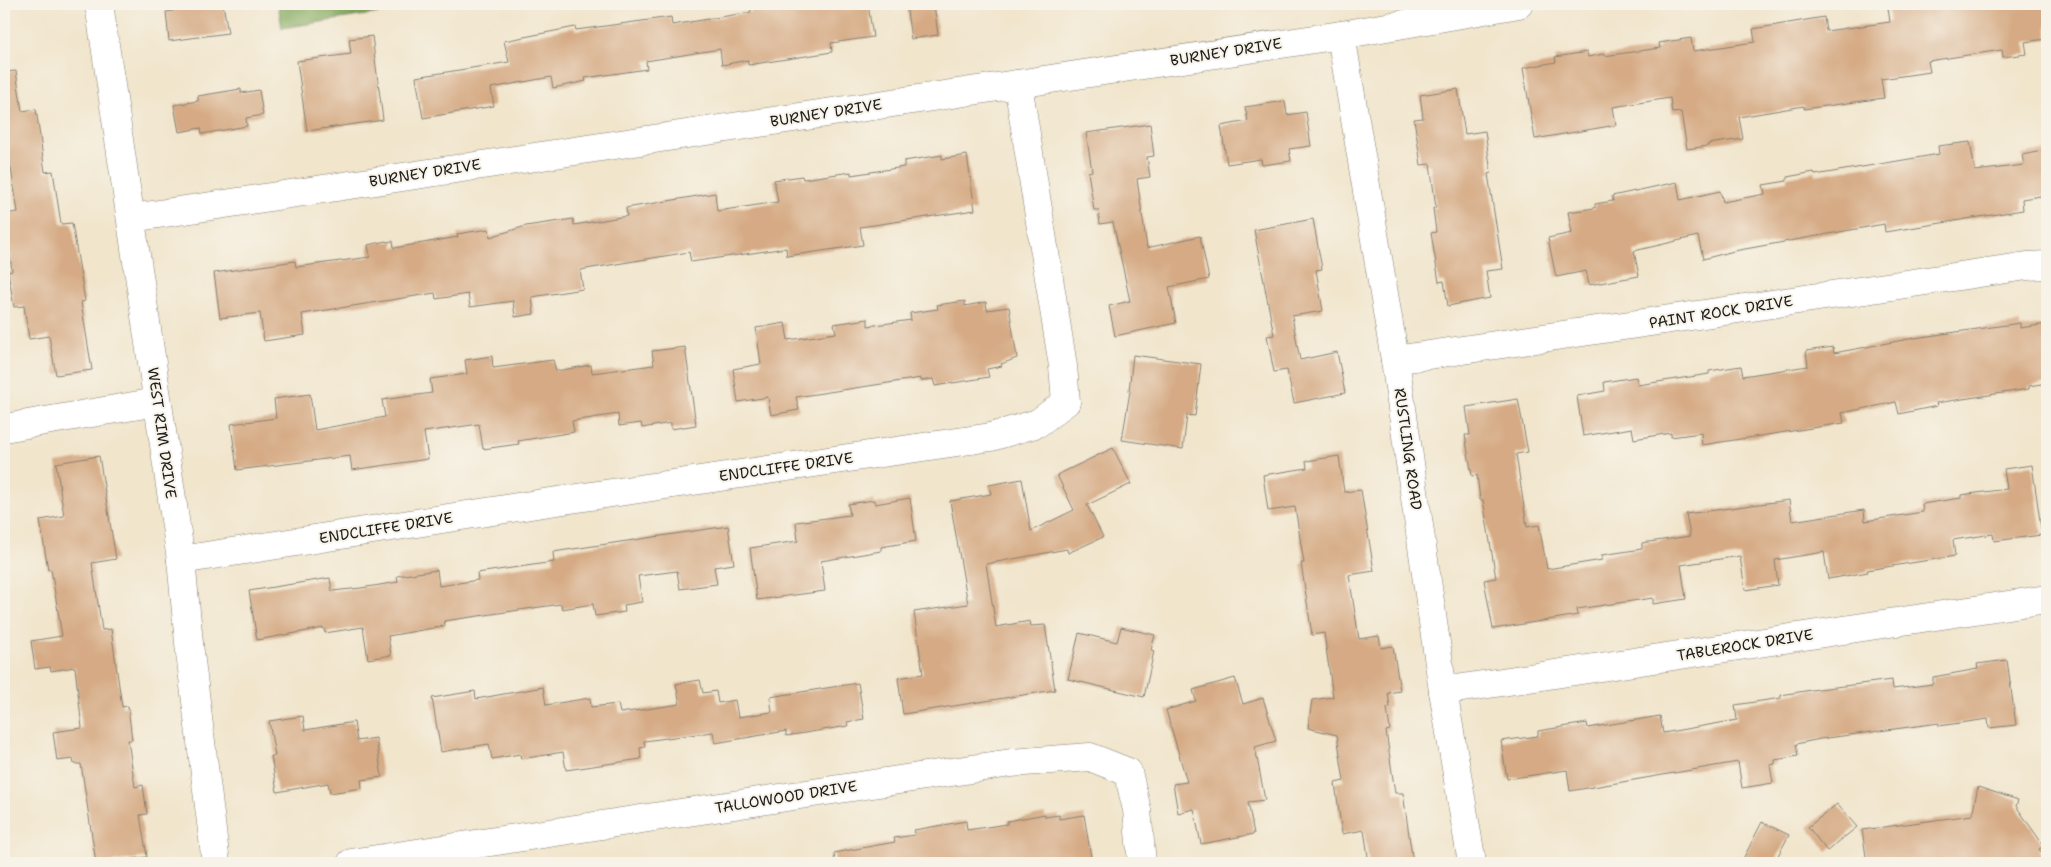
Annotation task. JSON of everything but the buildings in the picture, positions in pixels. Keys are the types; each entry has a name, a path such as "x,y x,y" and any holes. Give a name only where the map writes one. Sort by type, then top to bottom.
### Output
{"street":[{"name":"WEST RIM DRIVE","path":"99,4 181,560 190,653 216,863"},
{"name":"BURNEY DRIVE","path":"132,218 1341,35 1502,5"},
{"name":"RUSTLING ROAD","path":"1341,35 1395,360 1443,691 1472,863"},
{"name":"ENDCLIFFE DRIVE","path":"181,560 557,501 991,437 1038,423 1066,402 1063,366 1018,84"},
{"name":"PAINT ROCK DRIVE","path":"1395,360 2008,269 2047,265"},
{"path":"4,428 157,402"},
{"name":"TABLEROCK DRIVE","path":"1443,691 2047,600"},
{"name":"TALLOWOOD DRIVE","path":"350,863 1001,764 1090,756 1128,772 1137,810 1142,863"}],"green space":[{"path":"278,4 437,4 282,28"}]}
